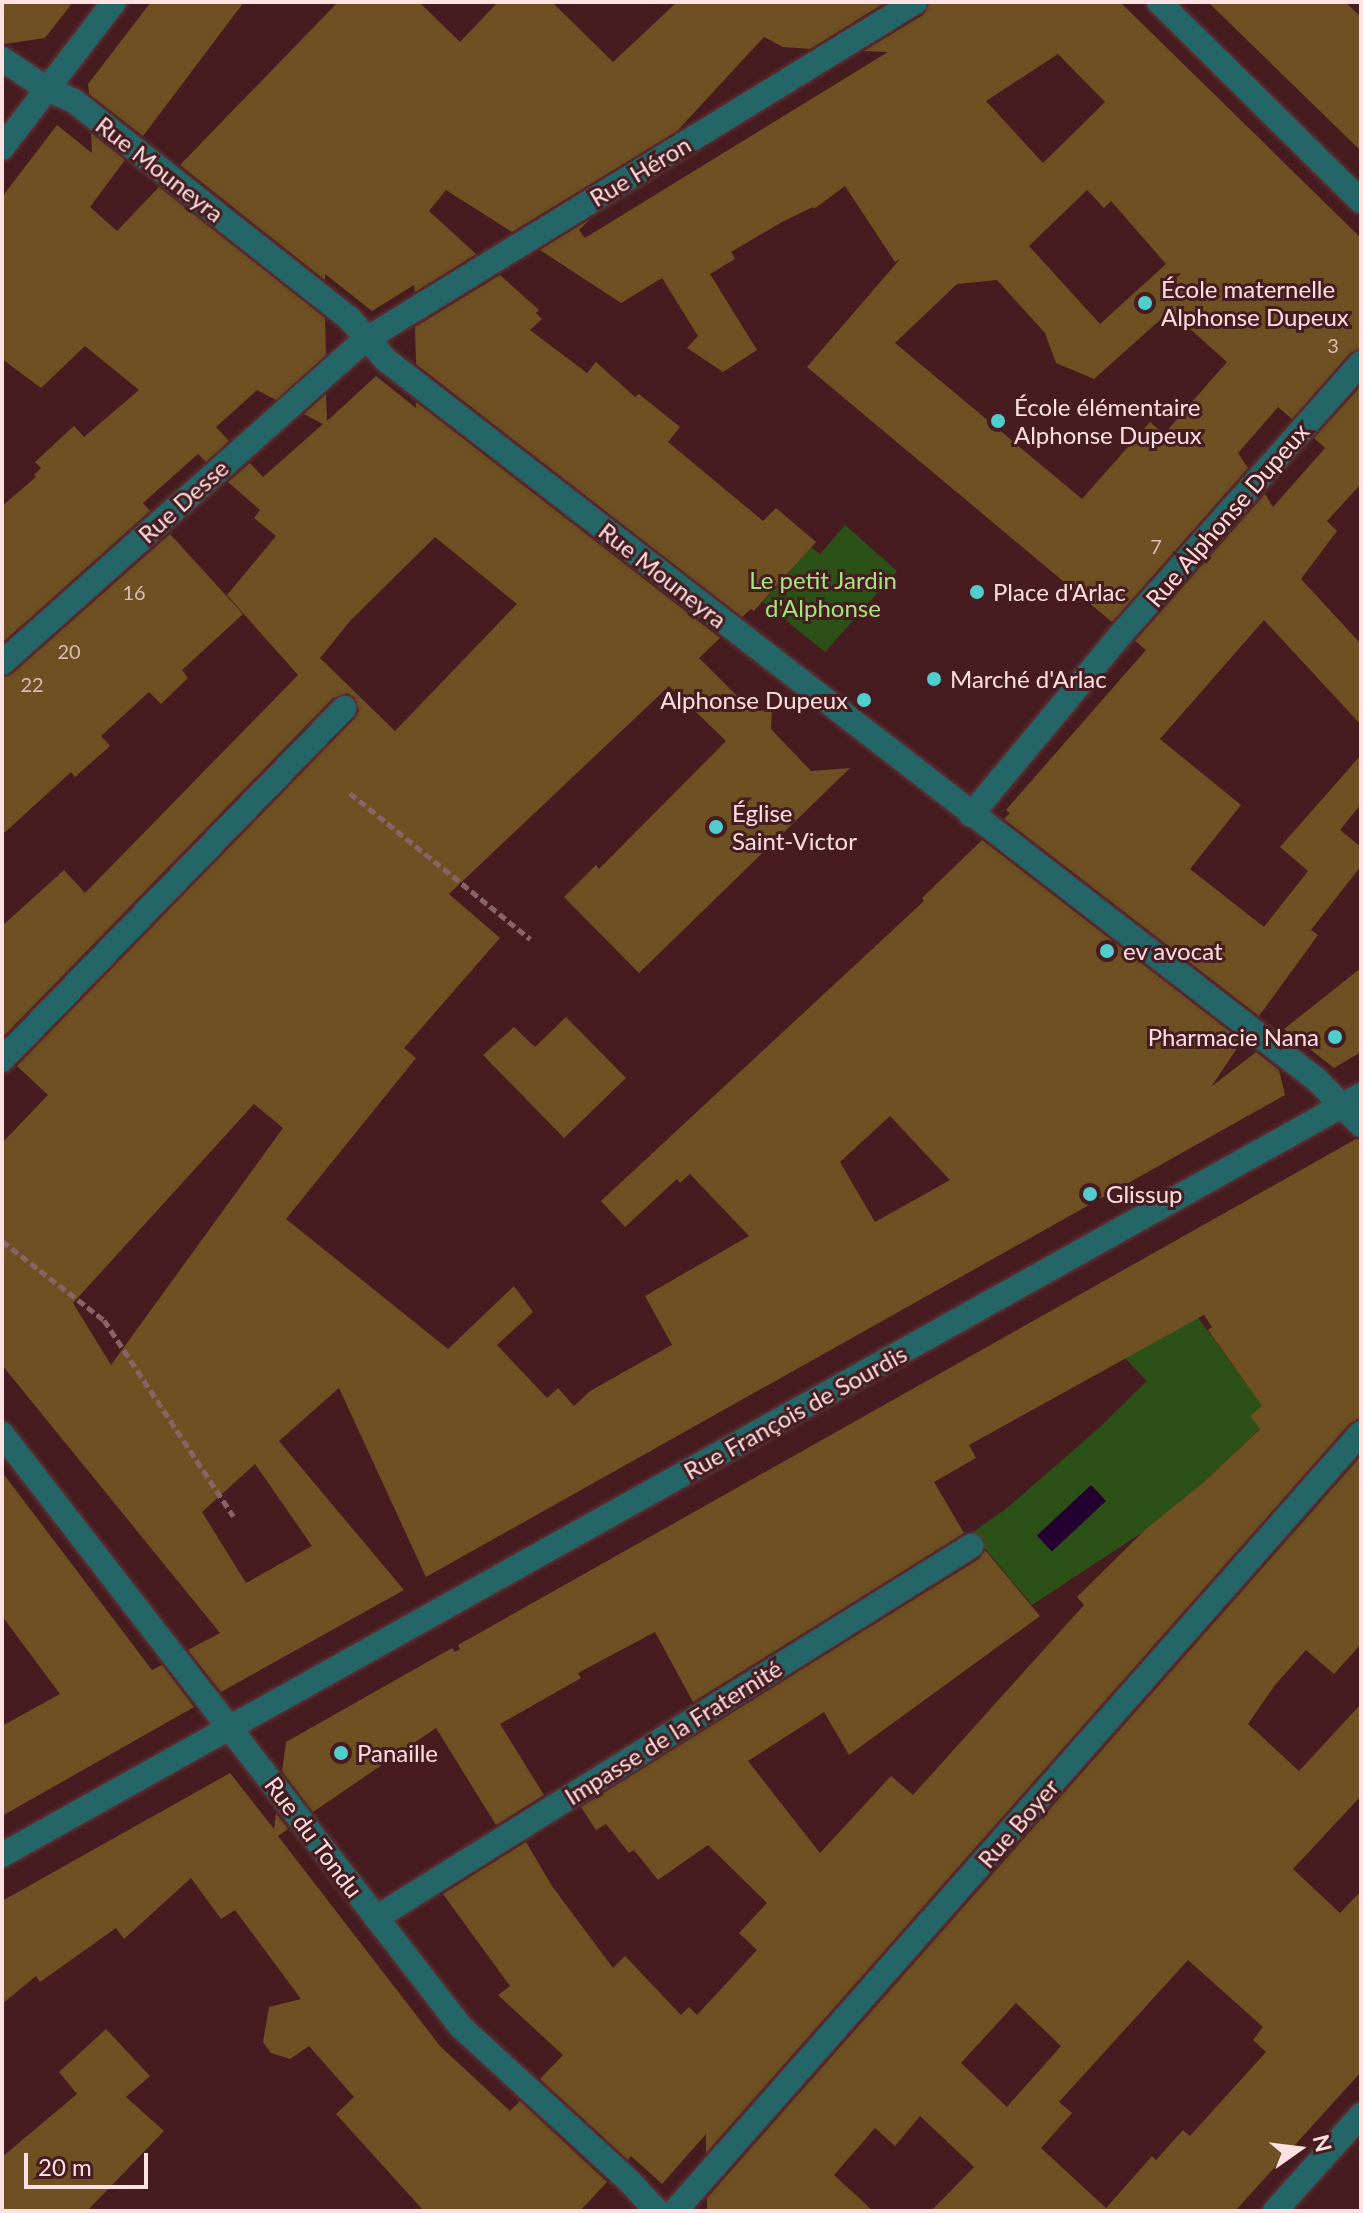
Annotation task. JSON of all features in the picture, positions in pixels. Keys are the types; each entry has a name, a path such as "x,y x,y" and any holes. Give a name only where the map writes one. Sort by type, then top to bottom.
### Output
{"street":[{"path":"2,148 114,2"},
{"name":"Rue Héron","path":"365,340 915,2"},
{"path":"1159,2 1361,201"},
{"name":"Rue Mouneyra","path":"2,59 47,89 74,101 349,318 365,340 386,360 971,815 1317,1080 1351,1101 1361,1125"},
{"name":"Rue Desse","path":"2,663 365,340"},
{"name":"Rue Alphonse Dupeux","path":"971,815 1122,633 1361,363"},
{"path":"2,1060 344,708"},
{"name":"Rue François de Sourdis","path":"2,1855 1351,1101"},
{"name":"Rue Boyer","path":"675,2211 1361,1433"},
{"name":"Rue du Tondu","path":"2,1434 229,1729 291,1803 461,2027 657,2211"},
{"name":"Impasse de la Fraternité","path":"376,1918 971,1546"},
{"path":"1275,2211 1361,2115"}],"path":[{"path":"350,793 530,939"},
{"path":"2,1241 104,1320 233,1516"}],"green space":[{"name":"Le petit Jardin d'Alphonse","path":"845,525 897,571 825,652 763,602 811,547 820,554"},
{"path":"1152,1254 1271,1418 1204,1482 1143,1532 1032,1605 972,1533 1007,1508 1100,1427 1147,1381 1070,1301"}],"shaded area":[{"path":"1091,1485 1106,1501 1052,1552 1037,1535"}],"building":[{"path":"2,2 73,2 45,38 4,44"},
{"path":"151,2 244,2 143,136 89,94 88,84"},
{"path":"338,2 419,2 460,42 498,2 552,2 613,62 677,2 886,2 810,49 783,47 764,37 677,131 512,232 446,190 429,211 476,254 415,292 414,285 372,311 325,274 325,280 180,165"},
{"path":"930,2 1120,2 1361,238 1361,348 1350,353 1292,419 1278,407 1238,453 1248,468 1112,622 807,367 900,259 895,262 845,186 814,209 782,222 731,252 735,259 710,274 757,350 723,372 687,348 698,336 662,278 621,303 540,250 590,219 579,230 585,238 888,52 864,51 923,15","holes":["1058,54 1105,102 1043,163 986,101","1087,190 1104,208 1111,201 1166,264 1100,324 1029,246","997,280 1045,333 1056,363 1094,379 1170,311 1227,362 1164,434 1150,422 1082,499 895,343 957,284"]},
{"path":"1208,2 1345,2 1361,17 1361,151"},
{"path":"57,125 92,153 91,133 125,160 90,207 117,231 159,187 325,318 326,355 276,400 257,390 216,427 229,441 206,462 198,454 171,478 143,503 150,511 2,643 2,506 36,477 34,475 41,468 35,462 74,426 84,437 139,390 85,346 41,388 2,359 2,197"},
{"path":"500,275 539,310 536,313 542,319 530,330 587,373 596,362 635,397 639,394 680,427 668,442 763,521 776,508 816,542 754,611 751,609 742,617 416,364 415,327"},
{"path":"376,376 416,408 416,402 720,638 699,658 752,711 772,710 771,729 811,771 850,768 639,973 564,897 596,865 599,869 726,741 669,686 449,894 500,938 404,1048 416,1058 286,1219 448,1349 514,1286 533,1312 497,1345 547,1398 558,1388 574,1406 590,1391 672,1345 645,1296 749,1236 690,1174 680,1183 677,1179 625,1227 601,1201 924,901 922,898 982,840 1242,1041 1211,1087 1256,1052 1279,1070 1285,1095 426,1577 339,1388 279,1441 404,1590 221,1692 188,1650 220,1633 2,1365 2,1143 48,1095 17,1066 355,718 359,711 355,698 347,693 333,698 2,1038 2,926 64,870 85,893 298,675 227,595 276,536 254,518 260,510 228,482 250,463 263,477 323,424 304,414 326,394 327,421","holes":["435,537 517,604 395,731 320,658 350,621","254,1104 283,1128 111,1365 73,1303","890,1116 950,1180 875,1222 840,1162","255,1464 312,1546 246,1583 202,1512"]},
{"path":"1361,386 1361,484 1327,521 1337,531 1301,579 1361,644 1361,725 1264,620 1160,739 1241,805 1190,869 1264,927 1308,871 1280,847 1361,755 1361,804 1340,830 1361,847 1361,866 1311,930 1318,935 1259,1016 1004,819 1010,813 1006,810 1146,650 1135,641 1265,494 1273,507 1325,448 1314,438"},
{"path":"170,534 243,614 182,670 188,678 161,704 149,692 101,736 110,746 75,777 71,772 2,835 2,678 12,674"},
{"path":"1361,968 1361,1052 1334,1068 1284,1029"},
{"path":"566,1017 626,1078 564,1138 483,1055 514,1027 535,1047"},
{"path":"1356,1139 1361,1140 1361,1418 1350,1423 706,2153 706,2134 662,2184 631,2156 628,2160 540,2079 563,2055 498,1995 510,1986 443,1894 526,1842 552,1886 613,1968 625,1956 681,2015 689,2007 697,2015 757,1950 739,1933 767,1903 708,1845 658,1880 634,1850 629,1853 606,1824 596,1830 581,1807 979,1559 985,1550 1040,1616 849,1755 824,1712 748,1761 820,1853 891,1776 913,1795 1084,1605 1077,1597 1146,1529 1204,1482 1260,1429 1250,1416 1262,1406 1208,1330 1212,1327 1204,1315 969,1445 976,1458 934,1482 964,1533 693,1702 655,1632 578,1673 581,1678 500,1724 544,1795 496,1825 436,1728 313,1812 282,1771 286,1742 452,1648 455,1652 460,1649 458,1645"},
{"path":"1361,1456 1361,1644 1334,1674 1306,1650 1275,1685 1248,1724 1299,1771 1361,1704 1361,1796 1293,1869 1340,1913 1361,1891 1361,2072 1235,2211 931,2211 974,2167 920,2116 895,2146 875,2128 834,2175 873,2211 707,2211 707,2198","holes":["1188,1960 1263,2027 1253,2040 1266,2052 1190,2136 1183,2130 1156,2160 1152,2156 1106,2208 1041,2148 1072,2113 1059,2102","1016,2003 1061,2046 1007,2107 961,2063"]},
{"path":"2,1472 152,1670 162,1665 194,1707 2,1816 2,1726 60,1694 2,1616"},
{"path":"230,1773 274,1829 276,1813 288,1829 278,1836 440,2046 510,2111 520,2101 607,2182 580,2211 424,2211 336,2114 354,2097 309,2046 290,2059 271,2053 263,2042 269,2007 301,1999 235,1910 221,1919 191,1878 124,1939 116,1928 40,1982 36,1976 2,2004 2,1901"},
{"path":"106,2029 150,2076 126,2097 164,2131 87,2211 2,2211 2,2157 77,2094 59,2072"}],"place":[{"name":"École maternelle Alphonse Dupeux","path":"1145,303"},
{"name":"École élémentaire Alphonse Dupeux","path":"998,421"},
{"name":"Place d'Arlac","path":"977,592"},
{"name":"Marché d'Arlac","path":"934,679"},
{"name":"Alphonse Dupeux","path":"864,700"},
{"name":"Église Saint-Victor","path":"716,827"},
{"name":"ev avocat","path":"1107,951"},
{"name":"Pharmacie Nana","path":"1335,1037"},
{"name":"Glissup","path":"1090,1194"},
{"name":"Panaille","path":"341,1753"}]}
